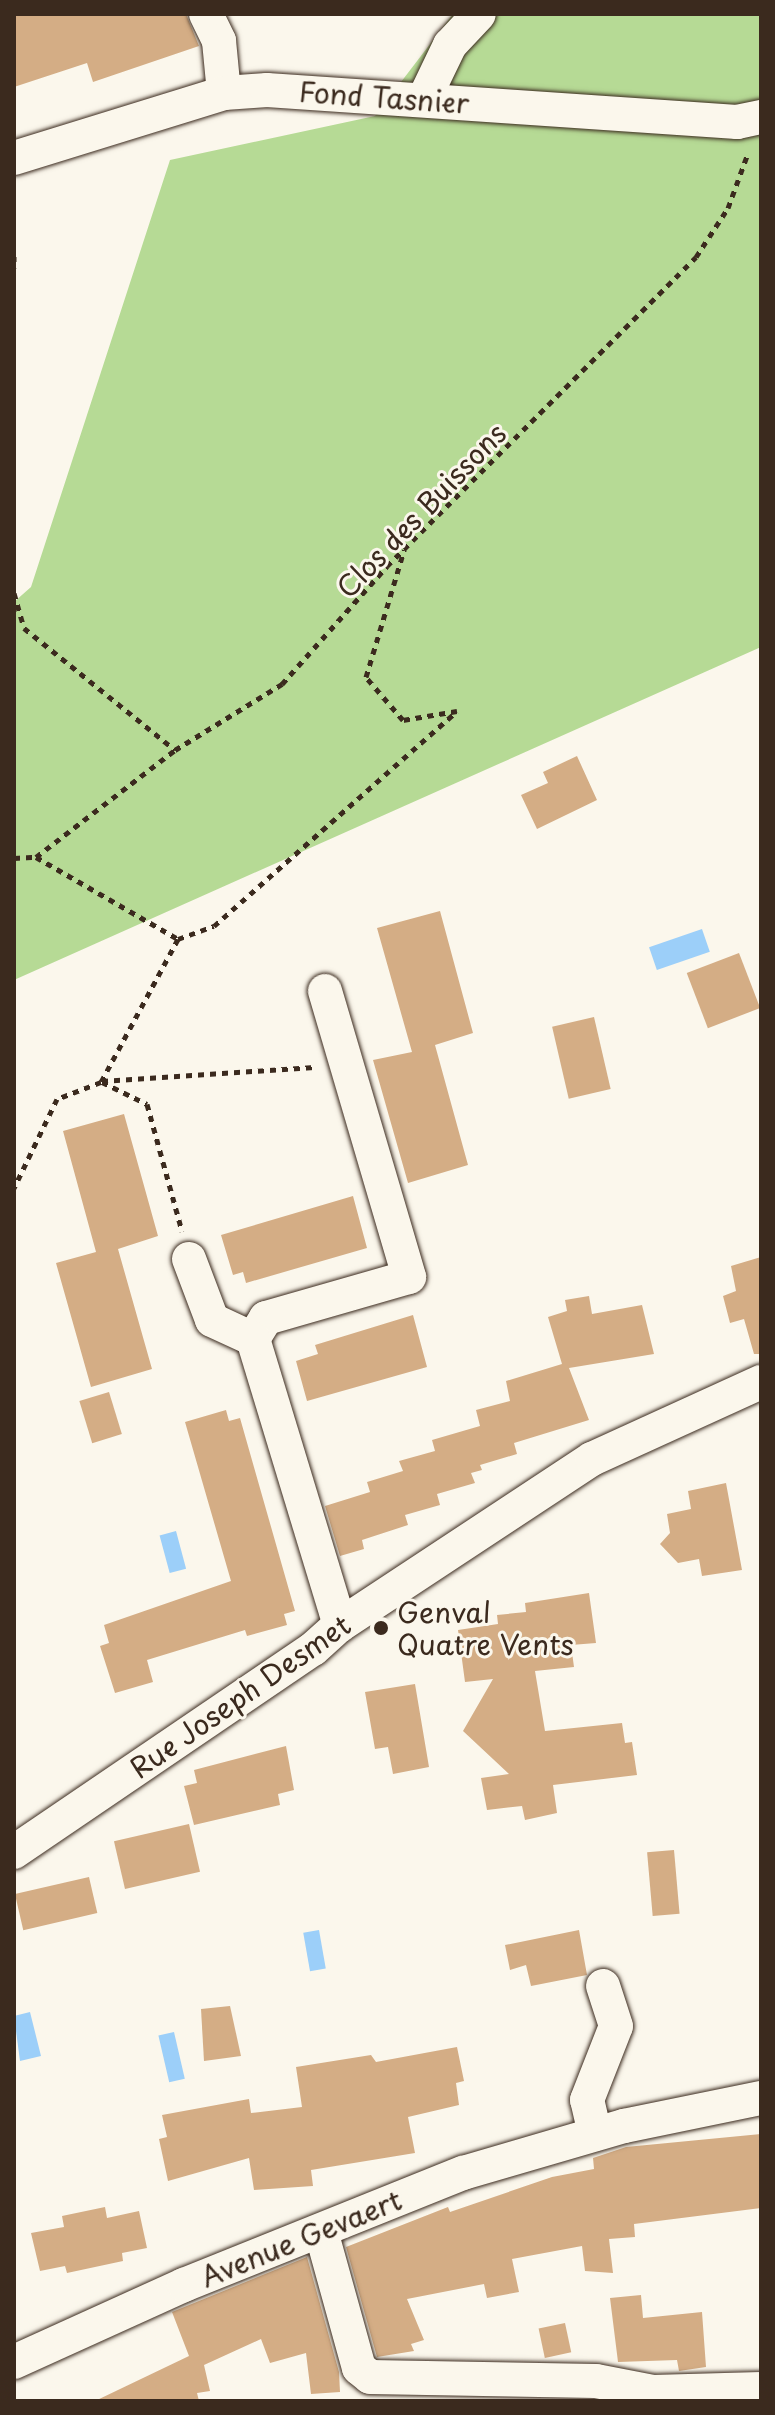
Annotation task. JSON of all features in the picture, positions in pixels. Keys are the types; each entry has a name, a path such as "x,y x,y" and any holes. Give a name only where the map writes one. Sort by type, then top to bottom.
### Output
{"street":[{"path":"206,14 219,41 224,93"},
{"path":"424,99 450,45 479,14"},
{"name":"Fond Tasnier","path":"14,158 224,93 267,90 758,119"},
{"path":"253,1339 266,1318 409,1277 325,991"},
{"path":"189,1259 212,1320 253,1339 340,1625"},
{"name":"Rue Joseph Desmet","path":"14,1852 313,1649 340,1625 592,1459 761,1382"},
{"path":"595,2134 587,2100 616,2026 603,1986"},
{"name":"Avenue Gevaert","path":"14,2362 463,2173 595,2134 761,2098"},
{"path":"321,2231 359,2368 370,2377 596,2381 653,2392 761,2389"}],"path":[{"name":"Clos des Buissons","path":"36,857 175,750 282,684 404,549 696,257 728,208 758,119"},
{"path":"14,256 14,268"},
{"path":"101,1082 178,939 214,926 457,711 403,720 366,677 404,549"},
{"path":"14,593 24,628 175,750"},
{"path":"14,858 36,857 178,939"},
{"path":"14,1188 57,1099 101,1082 345,1065"},
{"path":"101,1082 147,1104 189,1259"}],"green space":[{"path":"453,14 761,14 761,647 14,980 14,602 31,587 170,160 375,116"}],"water":[{"path":"702,929 710,952 657,970 649,947"},
{"path":"176,1531 186,1569 170,1573 160,1535"},
{"path":"319,1930 326,1968 310,1971 303,1933"},
{"path":"30,2012 41,2056 20,2061 14,2016"},
{"path":"174,2032 185,2079 169,2082 158,2036"}],"building":[{"path":"14,14 186,14 199,46 93,82 87,63 14,87"},
{"path":"577,756 597,800 537,829 521,795 548,783 543,772"},
{"path":"440,911 473,1033 435,1045 468,1165 408,1183 373,1060 412,1052 377,928"},
{"path":"739,953 760,1008 708,1028 687,973"},
{"path":"594,1017 611,1089 569,1099 552,1027"},
{"path":"124,1114 158,1236 118,1249 152,1369 91,1387 56,1263 96,1252 63,1131"},
{"path":"353,1196 367,1248 246,1283 243,1272 233,1275 221,1235"},
{"path":"761,1257 761,1354 754,1354 744,1319 730,1323 723,1296 736,1291 731,1266"},
{"path":"589,1296 592,1314 642,1305 654,1354 569,1368 589,1420 514,1443 517,1454 480,1465 482,1470 471,1473 475,1483 437,1494 440,1505 405,1515 408,1525 362,1540 364,1549 340,1556 325,1506 370,1492 367,1482 403,1471 399,1461 435,1451 432,1440 480,1426 476,1410 510,1401 506,1381 562,1364 548,1317 567,1311 565,1300"},
{"path":"413,1315 427,1367 307,1401 296,1361 318,1354 315,1345"},
{"path":"109,1392 122,1434 92,1443 79,1401"},
{"path":"226,1410 229,1421 240,1418 295,1611 284,1614 287,1625 247,1636 245,1630 147,1660 153,1682 115,1693 100,1646 109,1643 104,1625 231,1581 185,1422"},
{"path":"726,1483 742,1570 702,1576 699,1559 678,1563 660,1544 670,1533 667,1514 691,1509 688,1491"},
{"path":"589,1593 596,1643 571,1645 574,1667 535,1671 545,1731 622,1723 625,1743 632,1742 637,1775 553,1785 557,1813 525,1820 522,1806 487,1810 481,1778 509,1774 463,1731 493,1679 465,1682 458,1630 498,1624 497,1615 526,1612 525,1603"},
{"path":"415,1684 429,1767 393,1774 388,1747 375,1749 365,1692"},
{"path":"286,1746 294,1790 278,1794 280,1805 194,1825 184,1786 197,1783 194,1770"},
{"path":"189,1824 200,1872 125,1889 114,1841"},
{"path":"674,1850 680,1914 653,1916 647,1852"},
{"path":"89,1877 97,1913 23,1930 15,1894"},
{"path":"579,1930 587,1975 531,1986 526,1965 510,1970 505,1945"},
{"path":"230,2006 241,2056 204,2061 201,2009"},
{"path":"457,2047 464,2081 456,2083 459,2105 408,2117 415,2153 311,2170 313,2186 254,2190 249,2158 168,2181 159,2139 167,2137 162,2115 249,2099 251,2113 302,2107 296,2067 371,2055 376,2062"},
{"path":"761,2134 761,2208 634,2224 635,2237 609,2239 613,2273 585,2271 582,2246 512,2259 519,2292 487,2298 484,2284 407,2299 424,2340 411,2344 414,2351 377,2357 346,2247 448,2207 450,2212 552,2177 594,2169 593,2158 626,2147"},
{"path":"105,2207 107,2218 139,2211 147,2248 122,2253 123,2261 67,2273 65,2266 40,2271 31,2233 64,2227 62,2216"},
{"path":"307,2257 339,2372 340,2392 311,2394 306,2353 270,2363 261,2339 204,2365 210,2391 197,2393 199,2401 95,2401 189,2356 172,2312"},
{"path":"641,2295 643,2318 702,2312 706,2367 679,2371 677,2360 618,2362 610,2298"},
{"path":"565,2323 571,2352 545,2358 539,2329"}],"place":[{"name":"Genval Quatre Vents","path":"381,1628"}]}
